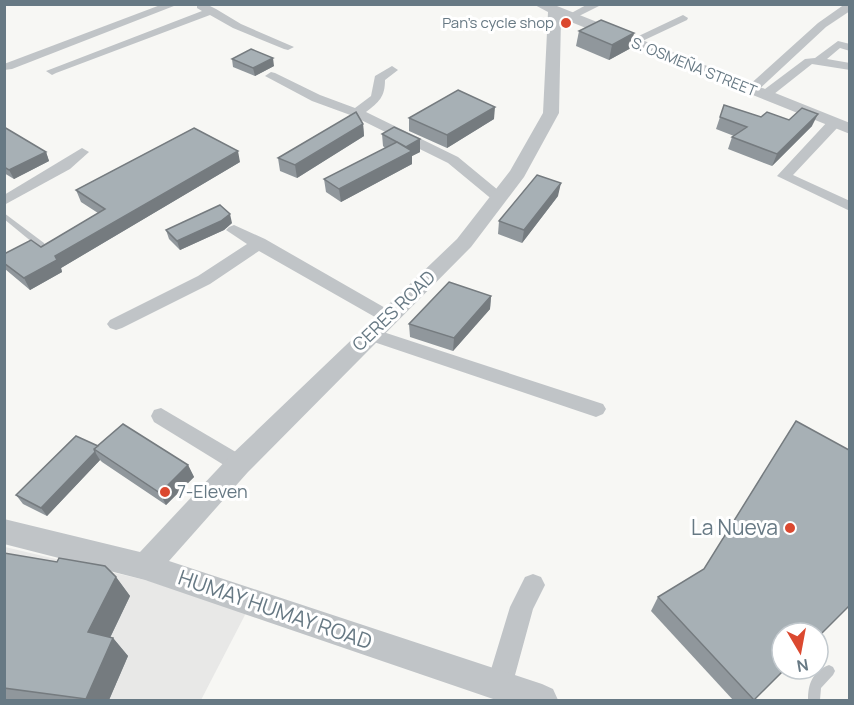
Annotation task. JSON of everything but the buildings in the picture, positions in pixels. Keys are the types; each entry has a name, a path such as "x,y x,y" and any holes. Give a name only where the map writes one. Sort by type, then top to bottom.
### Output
{"street":[{"path":"8,67 174,4"},
{"path":"197,4 237,26 288,47"},
{"path":"554,11 598,4"},
{"path":"758,93 822,25 849,6"},
{"path":"52,71 212,11"},
{"name":"S. OSMEÑA STREET","path":"554,11 849,129"},
{"name":"CERES ROAD","path":"145,567 239,464 464,243 499,198 531,152 551,113 554,11"},
{"path":"632,42 683,18"},
{"path":"818,61 838,44 849,48"},
{"path":"758,93 808,61 849,67"},
{"path":"357,113 376,98 379,93 380,79 392,70"},
{"path":"271,76 316,98 357,113 453,160 499,198"},
{"path":"834,123 784,176 849,207"},
{"path":"8,194 65,166 82,152"},
{"path":"234,230 388,317"},
{"path":"116,324 204,280 259,243"},
{"path":"371,334 596,410"},
{"path":"161,416 239,464"},
{"name":"HUMAY HUMAY ROAD","path":"4,531 145,567 542,700"},
{"path":"499,686 522,607 533,585"}],"lane":[{"path":"4,215 41,244"},
{"path":"814,700 815,685 819,681"}],"shaded area":[{"path":"5,547 149,581 246,613 201,700 5,700"}],"place":[{"name":"Pan's cycle shop","path":"566,23"},
{"name":"7-Eleven","path":"165,492"},
{"name":"La Nueva","path":"790,528"}]}
